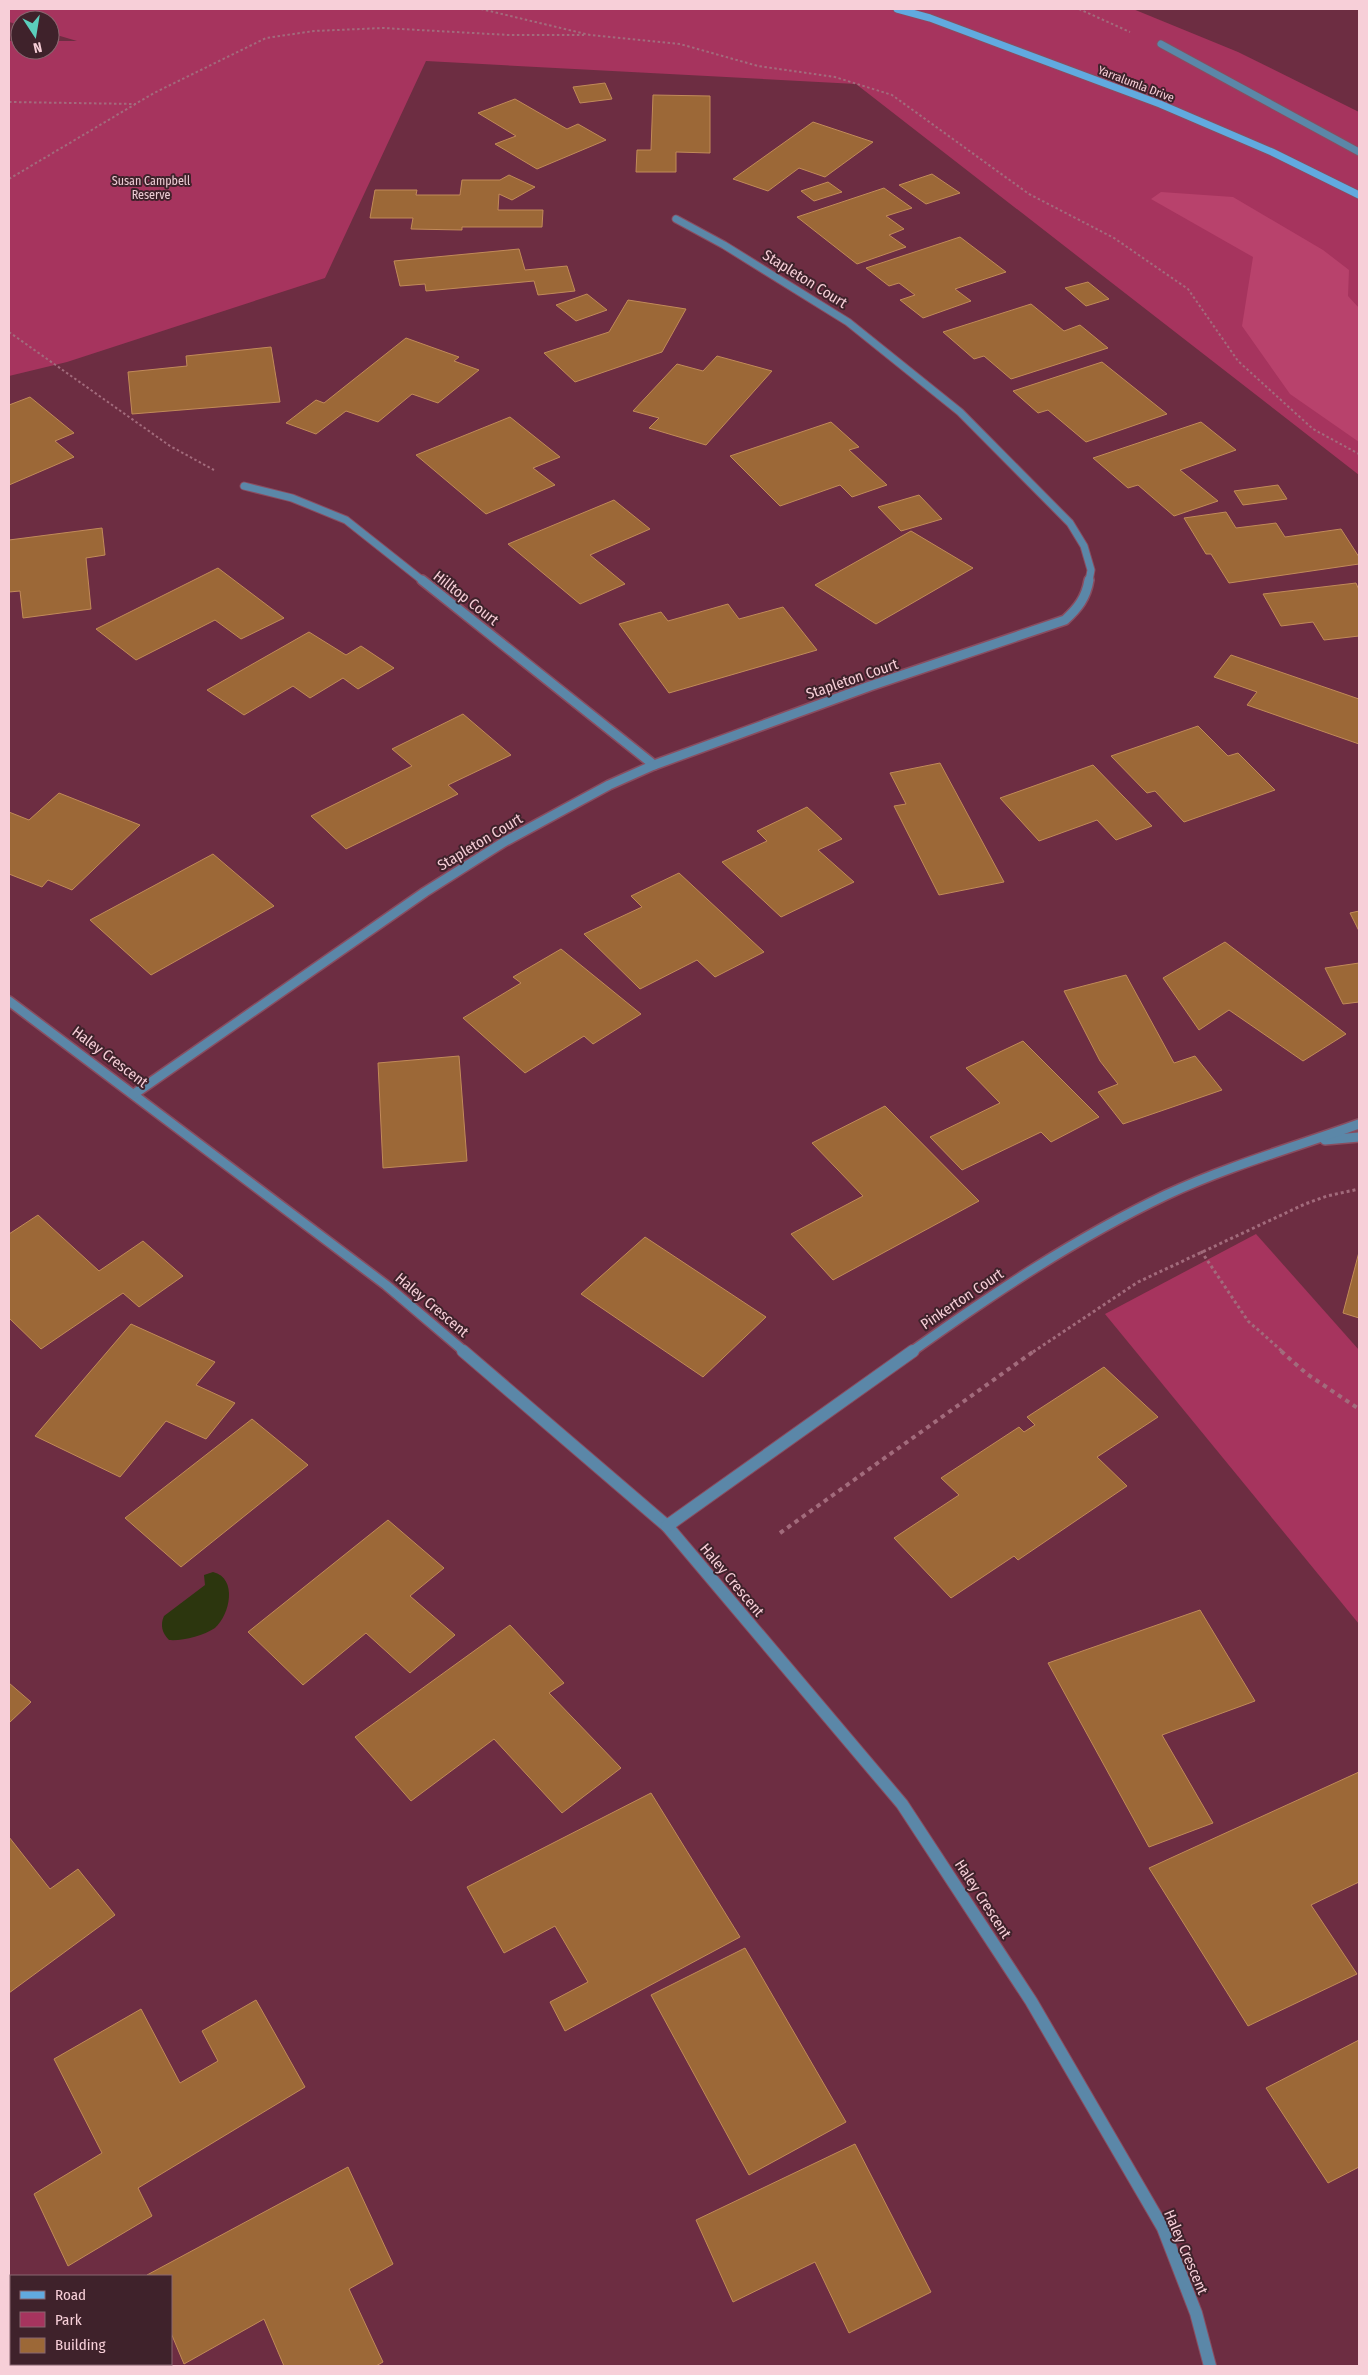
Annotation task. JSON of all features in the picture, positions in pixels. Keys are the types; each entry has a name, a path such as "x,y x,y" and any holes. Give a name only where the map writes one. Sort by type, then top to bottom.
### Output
{"main road":[{"name":"Yarralumla Drive","path":"897,9 930,18 1160,104 1272,152 1359,195"}],"street":[{"path":"1160,44 1359,152"},
{"name":"Stapleton Court","path":"134,1094 424,892 504,842 609,785 654,765 870,686 1023,636 1065,620 1078,608 1087,593 1091,570 1084,546 1070,523 960,412 848,322 724,245 676,219"},
{"name":"Hilltop Court","path":"244,486 292,498 346,520 619,735 654,765"},
{"name":"Haley Crescent","path":"9,1001 386,1285 667,1526 902,1804 1031,2001 1163,2228 1196,2313 1210,2366"},
{"name":"Pinkerton Court","path":"667,1526 962,1316 1065,1249 1166,1195 1208,1177 1359,1124"},
{"name":"Pinkerton Court","path":"1302,1143 1359,1137"}],"path":[{"path":"481,9 590,35"},
{"path":"1079,9 1160,44"},
{"path":"9,179 137,104 266,38 314,31 383,28 509,35 590,35 680,44 758,66 835,77 892,95 1028,194 1114,238 1188,289 1238,361 1313,429 1359,454"},
{"path":"9,102 137,104"},
{"path":"9,332 170,446 244,486"},
{"path":"780,1533 1068,1327 1138,1282 1201,1250 1305,1204 1327,1196 1359,1189"},
{"path":"1201,1250 1248,1321 1307,1374 1359,1409"}],"green space":[{"name":"Susan Campbell Reserve","path":"9,9 1133,9 1238,52 1359,112 1359,475 856,84 426,61 325,278 67,362 9,376 9,41 10,60 60,60 60,41 77,41 60,36 60,10 10,10 9,22"},
{"path":"1256,1234 1359,1350 1359,1624 1105,1314"}],"shaded area":[{"path":"1161,192 1233,197 1323,250 1349,270 1348,296 1359,308 1359,442 1290,394 1242,326 1253,257 1151,199"},
{"path":"213,1572 226,1581 229,1589 228,1606 225,1615 215,1628 199,1636 169,1640 162,1629 164,1616 205,1585 204,1575"}],"building":[{"path":"605,83 612,99 580,103 573,87"},
{"path":"653,95 710,96 710,153 676,152 676,172 636,172 637,150 651,150"},
{"path":"515,99 567,129 578,124 606,140 537,169 495,144 516,136 478,113"},
{"path":"813,122 873,142 825,177 799,168 768,191 733,179"},
{"path":"932,174 960,193 926,204 899,185"},
{"path":"509,175 535,187 512,200 499,194 498,210 543,210 542,227 462,227 462,230 411,229 413,218 370,218 375,190 417,190 416,195 460,195 462,180 500,180"},
{"path":"828,182 842,192 814,201 801,191"},
{"path":"884,188 912,208 886,216 904,229 889,235 906,247 857,264 797,217"},
{"path":"960,237 1006,272 955,289 971,301 923,318 900,300 915,295 899,283 889,286 866,268"},
{"path":"519,249 525,270 567,266 575,291 538,295 534,281 426,291 425,284 400,286 394,261"},
{"path":"1088,282 1109,299 1086,306 1065,288"},
{"path":"587,294 607,310 576,321 556,305"},
{"path":"628,300 686,309 662,352 575,382 544,353 609,332"},
{"path":"1031,304 1064,331 1080,325 1108,348 1011,379 984,356 974,359 943,332"},
{"path":"406,338 459,357 454,361 479,370 438,403 412,394 378,422 346,411 316,434 286,423 316,400 324,403"},
{"path":"271,347 280,402 132,414 128,372 187,366 186,356"},
{"path":"717,356 772,371 706,445 649,428 659,418 633,411 677,364 703,371"},
{"path":"1102,362 1167,414 1086,442 1048,410 1038,413 1013,391"},
{"path":"30,397 74,433 55,441 74,457 9,485 9,405"},
{"path":"510,417 560,457 533,468 555,485 486,514 416,455"},
{"path":"831,422 859,447 849,450 887,485 852,497 840,485 780,506 730,456"},
{"path":"1201,422 1236,450 1180,470 1218,501 1174,516 1138,485 1128,488 1093,458"},
{"path":"1278,485 1287,499 1243,505 1234,491"},
{"path":"919,495 942,519 901,531 878,507"},
{"path":"614,500 650,529 590,555 625,584 580,604 508,544"},
{"path":"1226,512 1236,528 1276,523 1285,537 1341,529 1359,557 1359,564 1229,583 1211,554 1206,554 1184,518"},
{"path":"102,528 105,555 86,558 91,609 23,618 20,591 9,592 9,540"},
{"path":"911,531 973,568 876,624 815,585"},
{"path":"218,568 284,618 241,639 215,620 136,660 96,629"},
{"path":"1356,583 1359,590 1359,636 1324,640 1313,622 1281,626 1263,594"},
{"path":"728,604 739,619 783,607 817,650 669,693 619,624 661,612 668,621"},
{"path":"309,632 346,655 361,646 394,668 358,689 343,678 310,698 293,686 244,715 207,690"},
{"path":"1231,655 1359,699 1359,744 1247,705 1257,692 1214,677"},
{"path":"463,714 511,755 448,785 458,794 346,849 311,816 412,766 392,749"},
{"path":"1198,726 1228,756 1238,753 1275,790 1184,822 1155,791 1147,793 1111,756"},
{"path":"940,763 1004,882 939,895 894,806 906,804 890,773"},
{"path":"1093,765 1152,826 1116,840 1097,820 1039,841 1000,798"},
{"path":"59,793 140,825 72,890 48,880 42,887 9,874 9,812 29,820"},
{"path":"807,807 842,839 818,850 854,882 781,917 722,862 767,841 757,831"},
{"path":"213,854 274,906 151,975 90,920"},
{"path":"679,873 764,952 715,977 697,960 640,989 584,934 642,907 631,896"},
{"path":"1359,911 1359,931 1350,913"},
{"path":"1225,942 1346,1034 1303,1061 1229,1010 1199,1030 1163,978"},
{"path":"561,949 641,1014 593,1044 584,1036 525,1073 463,1018 521,983 513,977"},
{"path":"1359,963 1359,1002 1343,1004 1325,968"},
{"path":"1126,975 1174,1063 1195,1056 1222,1090 1123,1124 1098,1092 1118,1084 1100,1061 1064,991"},
{"path":"1023,1041 1099,1117 1051,1142 1041,1132 962,1170 930,1137 1000,1103 966,1068"},
{"path":"459,1056 467,1161 383,1168 378,1063"},
{"path":"885,1106 979,1201 833,1280 791,1234 863,1196 812,1143"},
{"path":"38,1215 99,1271 143,1241 183,1276 139,1307 123,1293 41,1349 9,1318 9,1234"},
{"path":"645,1237 766,1317 703,1377 581,1294"},
{"path":"1359,1252 1359,1318 1343,1313"},
{"path":"131,1324 215,1362 196,1385 235,1403 206,1439 166,1421 120,1477 35,1436"},
{"path":"1104,1367 1158,1417 1097,1457 1127,1486 1018,1560 1014,1556 951,1598 894,1538 959,1495 941,1478 1019,1427 1024,1432 1035,1425 1027,1417"},
{"path":"252,1419 308,1465 181,1567 125,1518"},
{"path":"388,1520 444,1568 410,1596 455,1635 410,1673 366,1633 303,1685 248,1632"},
{"path":"1200,1610 1255,1701 1162,1735 1213,1823 1149,1847 1048,1663"},
{"path":"510,1625 564,1683 549,1693 621,1768 562,1813 494,1739 411,1801 355,1737"},
{"path":"9,1683 31,1702 9,1723"},
{"path":"1359,1772 1359,1882 1311,1905 1357,1974 1248,2026 1149,1868"},
{"path":"651,1793 740,1937 565,2031 550,2002 588,1982 555,1926 504,1953 467,1887"},
{"path":"9,1837 50,1889 78,1869 115,1915 9,1993"},
{"path":"745,1948 846,2122 749,2175 651,1995"},
{"path":"256,2000 305,2087 138,2188 152,2216 68,2266 34,2194 102,2153 54,2059 141,2009 180,2083 218,2061 202,2031"},
{"path":"1359,2040 1359,2167 1328,2183 1266,2088"},
{"path":"855,2144 931,2292 849,2333 815,2262 733,2302 696,2220"},
{"path":"348,2167 393,2264 349,2289 383,2362 376,2366 284,2366 264,2319 184,2364 172,2335 172,2275 147,2275"}]}
